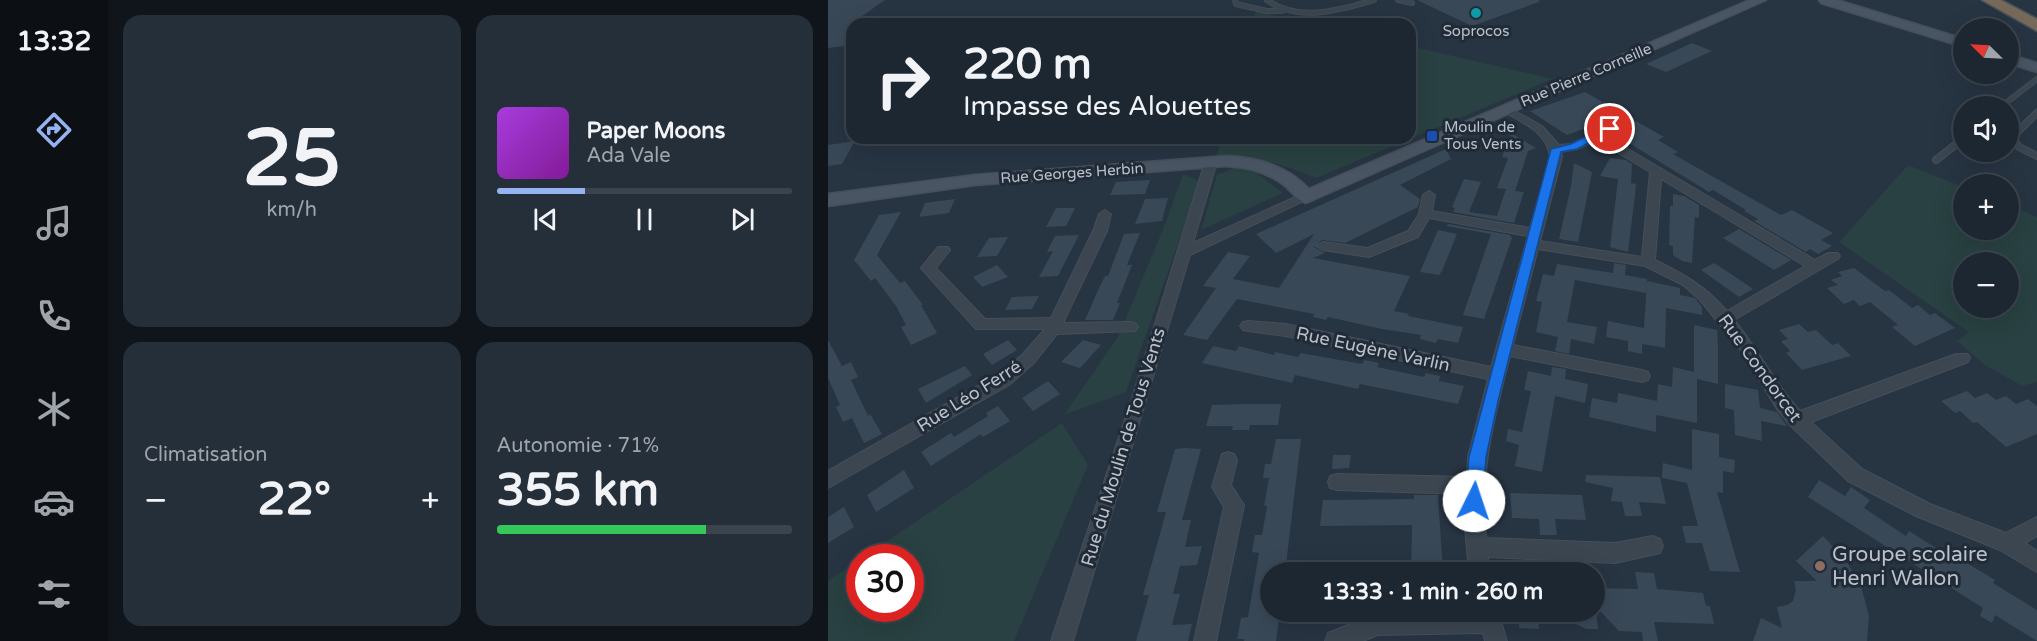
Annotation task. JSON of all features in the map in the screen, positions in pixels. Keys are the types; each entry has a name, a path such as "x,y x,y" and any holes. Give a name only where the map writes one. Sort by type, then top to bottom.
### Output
{"highway":[{"path":"1990,0 2037,26"},
{"path":"2005,0 2037,17"}],"street":[{"name":"Rue Pierre Corneille","path":"1182,253 1506,109 1760,0"},
{"path":"1825,0 1953,41"},
{"path":"2019,62 2037,68"},
{"path":"1478,562 1474,486 1477,457 1556,149 1548,136 1506,109"},
{"path":"1556,149 1573,147 1623,124"},
{"path":"1596,135 1815,266"},
{"name":"Rue Georges Herbin","path":"828,200 975,180 1237,161 1270,169 1306,197"},
{"name":"Rue du Moulin de Tous Vents","path":"1062,641 1141,395 1211,162"},
{"path":"1648,262 1656,171"},
{"path":"1323,246 1369,253 1413,234 1425,214 1430,195"},
{"name":"Rue Léo Ferré","path":"828,480 1003,380 1028,359 1054,326 1100,231 1105,214"},
{"name":"Rue Condorcet","path":"1425,214 1648,262 1688,282 1705,296 1725,319 1749,350 1783,404 1796,420 1856,475 1923,510 2007,543 2037,562"},
{"path":"943,250 928,268 981,325 1130,327"},
{"path":"1725,319 1833,256"},
{"name":"Rue Eugène Varlin","path":"1248,326 1286,330 1497,375"},
{"path":"1505,349 1642,376"},
{"path":"1796,420 1962,358"},
{"path":"1205,641 1234,506 1221,487 1228,460"},
{"path":"1337,483 1474,486"},
{"path":"2007,543 2037,526"},
{"path":"1476,547 1614,553 1653,546"},
{"path":"1336,641 1378,624 1491,625"}],"lane":[{"path":"1234,0 1236,4 1246,8 1321,12 1347,8 1374,0"},
{"path":"1267,0 1286,11"},
{"path":"1398,0 1412,3"},
{"path":"2015,96 2037,79"},
{"path":"2027,87 2037,90"},
{"path":"2037,113 2012,137 2014,144 2023,151 2037,156"},
{"path":"1936,160 1953,147"}],"green space":[{"path":"1256,11 1287,18 1254,18"},
{"path":"1416,47 1553,79 1416,136"},
{"path":"1220,144 1397,144 1316,178 1268,162 1217,155"},
{"path":"1908,165 1953,183 1953,240 2019,240 2019,209 2037,217 2037,382 2022,386 1985,365 1957,341 1969,332 1839,242"},
{"path":"1235,167 1256,173 1283,193 1201,230 1217,175"},
{"path":"1183,174 1200,181 1126,392 1064,415 1118,337 1166,222"},
{"path":"1062,423 1088,465 1014,641 828,641 828,581 846,569 846,622 924,622 924,544 883,544"}],"building":[{"path":"828,0 885,0 859,18 846,18 846,46 828,48"},
{"name":"Soprocos","path":"1417,0 1539,0 1539,2 1472,26"},
{"path":"1692,43 1712,51 1666,72 1646,64"},
{"path":"1585,92 1664,137 1658,140 1678,152 1673,154 1781,215 1792,210 1833,233 1821,240 1832,246 1818,254 1810,249 1806,252 1754,221 1758,219 1744,211 1746,210 1713,190 1709,192 1624,140 1632,137 1622,131 1629,126 1629,120 1619,120 1610,124 1605,121 1567,135 1530,111"},
{"path":"1511,133 1536,148 1528,151 1515,191 1524,192 1514,223 1453,212 1455,208 1452,207 1464,179 1481,182 1469,212 1497,216 1506,189 1497,188 1508,158 1502,157"},
{"path":"846,142 853,144 842,164 828,166 828,145"},
{"path":"1446,149 1451,159 1400,185 1420,199 1418,207 1345,243 1322,240 1314,247 1325,253 1313,258 1410,276 1394,311 1463,327 1458,343 1438,339 1436,343 1420,339 1421,335 1328,317 1326,320 1313,317 1314,314 1237,299 1207,340 1183,335 1216,288 1203,286 1228,252 1250,256 1233,279 1279,288 1314,234 1276,253 1256,234"},
{"path":"1610,158 1626,160 1632,164 1631,183 1636,184 1628,252 1610,247 1618,179 1600,176"},
{"path":"1574,163 1592,172 1578,242 1559,239"},
{"path":"1150,180 1145,194 1110,195 1116,182"},
{"path":"1673,194 1684,196 1699,205 1699,218 1695,217 1692,263 1682,261 1673,255 1673,246 1669,245 1670,206 1673,206"},
{"path":"1168,198 1162,221 1135,224 1145,199"},
{"path":"955,199 949,213 919,217 925,203"},
{"path":"1056,208 1075,208 1066,226 1046,227"},
{"path":"901,212 877,255 900,283 905,281 923,305 921,305 937,333 911,345 901,327 906,325 896,306 875,278 871,281 854,260 879,215"},
{"path":"1448,224 1510,235 1512,238 1484,319 1463,315 1491,234 1447,226"},
{"path":"1739,229 1791,260 1774,270 1723,238"},
{"path":"1438,230 1457,234 1442,271 1439,275 1420,272"},
{"path":"1140,233 1127,265 1132,265 1113,320 1085,320 1105,276 1108,276 1124,234"},
{"path":"1079,235 1058,276 1039,277 1053,251 1047,252 1055,236"},
{"path":"1008,237 997,256 977,257 989,238"},
{"path":"1614,263 1626,265 1625,275 1647,279 1646,293 1575,280 1567,322 1597,327 1594,344 1571,339 1569,354 1555,351 1558,337 1536,332 1542,302 1536,301 1543,274 1554,276 1557,264 1613,273"},
{"path":"1714,263 1753,289 1739,297 1701,270"},
{"path":"997,265 1008,277 982,287 973,277"},
{"path":"1854,268 1912,308 1918,305 1930,315 1935,313 1955,328 1915,346 1892,327 1898,325 1870,302 1860,306 1854,300 1844,304 1827,288 1838,285 1831,280 1842,276 1838,272"},
{"path":"1647,281 1680,288 1680,295 1695,298 1702,307 1702,315 1666,308 1665,348 1642,344 1642,354 1628,351 1628,341 1606,337 1608,321 1644,328"},
{"path":"1039,296 1032,309 1005,310 1012,297"},
{"path":"1799,324 1808,332 1816,330 1832,345 1838,343 1851,356 1802,370 1786,353 1790,351 1781,341 1788,339 1779,330"},
{"path":"1694,325 1717,330 1718,345 1718,384 1697,379 1697,423 1656,415 1656,432 1589,417 1592,398 1617,403 1618,393 1657,401 1658,384 1672,387 1673,367 1694,372"},
{"path":"828,340 842,366 851,362 858,377 851,380 868,416 870,414 882,434 864,443 852,418 843,422 836,407 840,405 828,378"},
{"path":"1008,340 1017,350 992,365 983,354"},
{"path":"1083,340 1101,345 1080,368 1061,362"},
{"path":"1213,346 1236,351 1239,346 1274,355 1275,352 1298,357 1301,353 1362,364 1364,360 1379,363 1377,367 1424,377 1426,373 1440,376 1439,381 1464,386 1458,404 1360,384 1358,389 1295,375 1292,383 1202,363"},
{"path":"965,366 972,375 926,403 918,389"},
{"path":"1552,367 1566,369 1565,379 1588,384 1585,403 1555,396 1542,472 1515,466 1519,445 1506,441 1508,429 1522,432 1531,391 1524,390 1528,371 1551,376"},
{"path":"1048,381 1060,394 1033,411 1022,398"},
{"path":"1725,384 1758,390 1760,408 1777,412 1787,426 1761,421 1762,441 1735,435 1734,410 1725,408"},
{"path":"1967,391 1975,398 1987,393 1996,400 2006,396 2016,404 2028,399 2037,406 2037,434 2006,447 1977,422 1973,423 1960,411 1955,413 1941,401"},
{"path":"1281,404 1278,425 1250,425 1249,430 1232,430 1233,426 1206,426 1212,405"},
{"path":"998,406 1010,421 983,437 981,434 931,466 921,452 951,433 954,437 988,416 986,413"},
{"path":"1692,429 1719,434 1719,457 1735,460 1734,473 1723,471 1723,493 1717,492 1740,572 1710,571 1702,543 1686,543 1682,526 1698,526 1687,483 1662,478 1663,463 1692,470"},
{"path":"1276,439 1301,439 1286,562 1260,562 1260,622 1279,622 1276,641 1244,641 1244,639 1237,639 1241,618 1248,617 1259,553 1252,552 1255,535 1262,535 1267,506 1264,506 1269,478 1263,478 1265,464 1271,464"},
{"path":"1175,449 1201,449 1182,520 1191,520 1185,547 1202,546 1197,565 1180,566 1173,594 1180,594 1172,625 1192,624 1188,641 1136,641 1149,595 1143,595 1166,512 1157,512"},
{"path":"1333,455 1351,455 1349,468 1332,469"},
{"path":"904,470 914,488 876,512 867,495"},
{"path":"1586,475 1660,477 1666,504 1639,502 1642,516 1625,516 1622,502 1611,501 1613,488 1585,482"},
{"path":"1819,480 1845,496 1851,487 1870,500 1864,508 1906,536 1909,531 1941,551 1942,548 1995,580 1993,583 2037,610 2037,641 1995,615 1992,623 1980,616 1983,608 1808,497"},
{"path":"1510,493 1582,495 1586,520 1555,519 1557,535 1540,535 1539,519 1512,518"},
{"path":"1414,495 1438,495 1442,562 1411,562 1412,525 1320,526 1323,500 1414,499"},
{"path":"844,507 854,527 828,543 828,517"},
{"path":"1823,536 1845,559 1861,586 1869,616 1867,641 1753,641 1761,618 1782,628 1777,607 1793,601 1796,590 1794,581 1817,581 1796,561"},
{"path":"1635,572 1654,573 1657,589 1703,593 1706,606 1710,606 1714,624 1654,622 1658,641 1643,641 1642,632 1619,631 1605,616 1605,588 1638,589"},
{"path":"1519,622 1539,622 1539,629 1519,628"},
{"path":"1572,622 1597,622 1598,629 1586,629"}],"place":[{"name":"Soprocos","path":"1476,13"},
{"name":"Moulin de Tous Vents","path":"1432,136"},
{"name":"Groupe scolaire Henri Wallon","path":"1820,566"}],"route":[{"path":"1474,501 1477,457 1490,401 1556,157 1556,149 1573,147 1610,129"}]}
